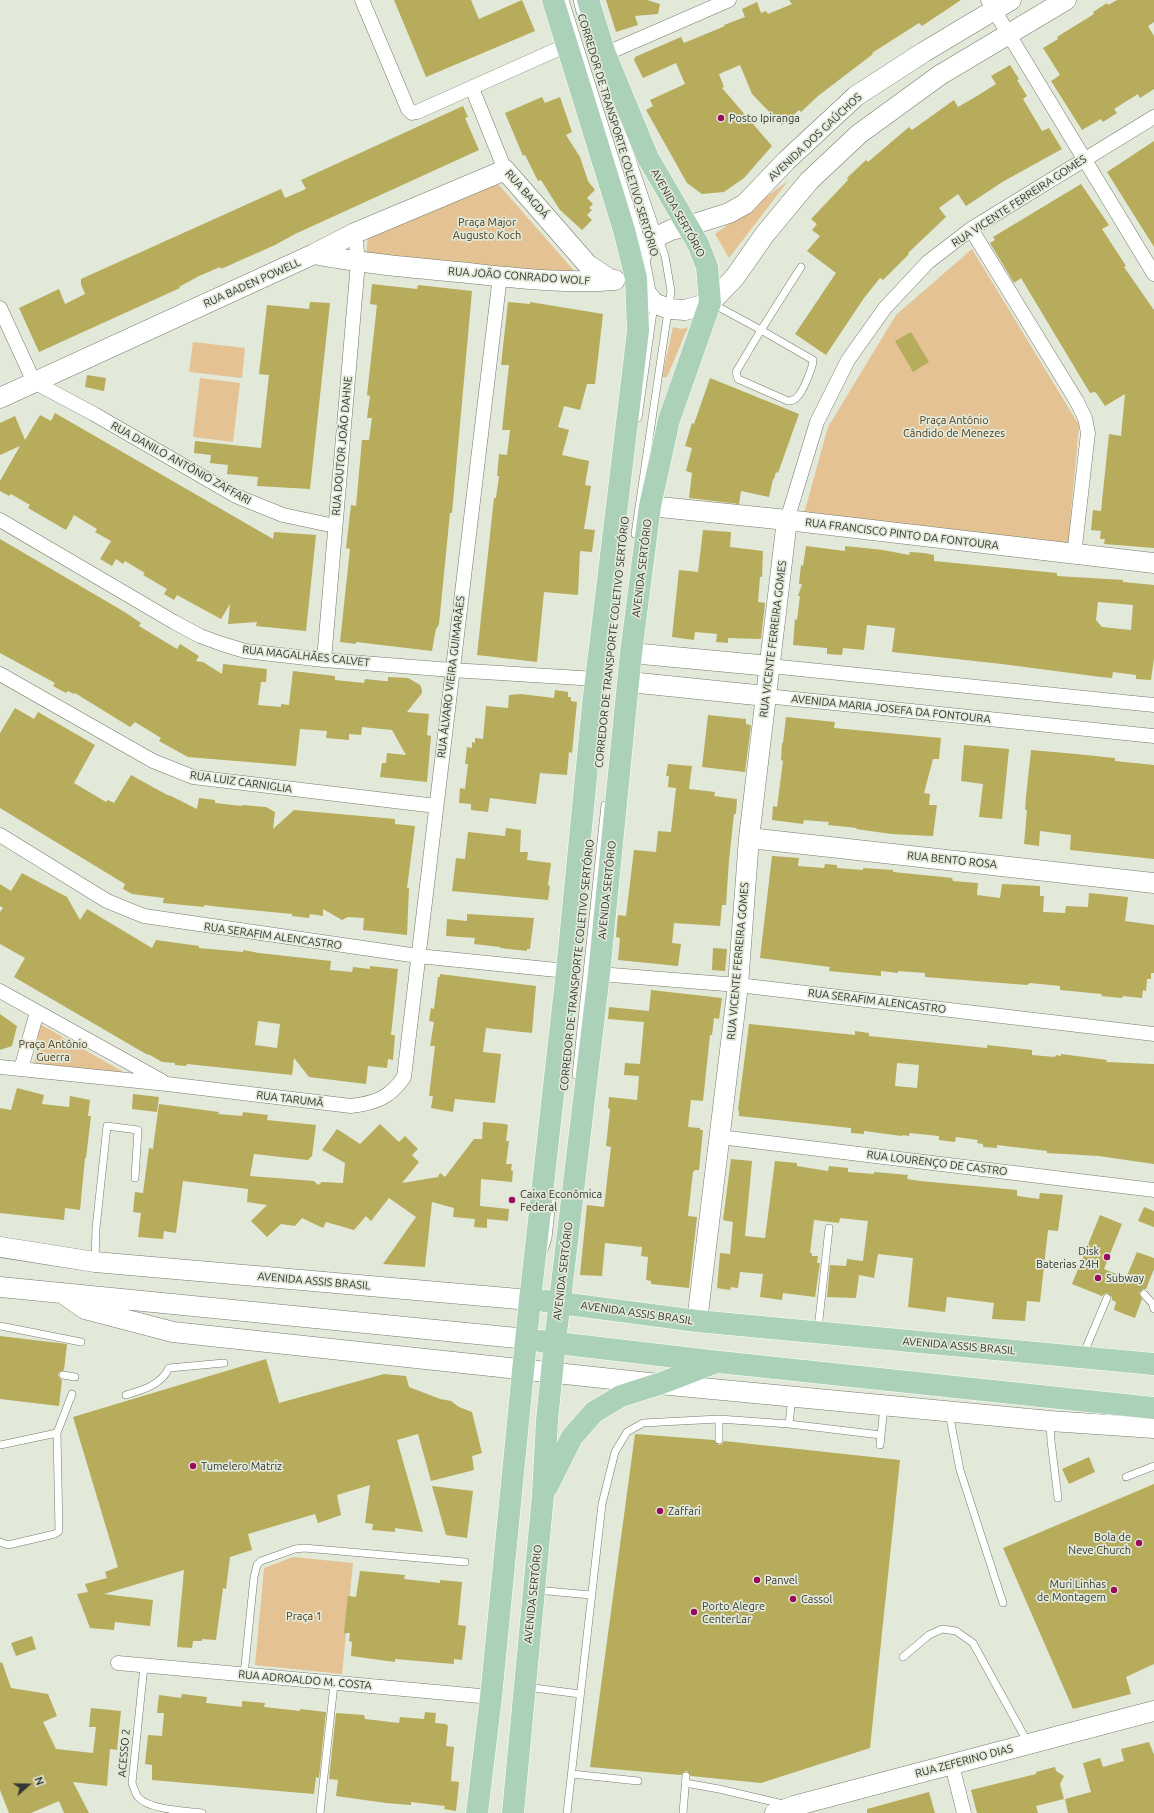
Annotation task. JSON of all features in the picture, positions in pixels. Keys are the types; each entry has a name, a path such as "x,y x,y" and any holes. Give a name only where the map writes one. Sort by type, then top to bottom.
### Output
{"main road":[{"path":"477,1813 491,1697 530,1300 567,971 596,678 638,331 636,278 553,0"},
{"name":"AVENIDA SERTÓRIO","path":"513,1813 543,1495 559,1302 599,974 628,682 650,506 669,420 710,303 707,267 698,244 648,158 597,49 588,0"},
{"name":"AVENIDA ASSIS BRASIL","path":"530,1300 559,1302 697,1321 1154,1364"},
{"path":"527,1339 719,1362 1154,1408"},
{"path":"543,1495 572,1436 594,1412 621,1396 719,1362"}],"street":[{"path":"362,0 408,109 412,113 472,88 567,45"},
{"path":"597,49 729,0"},
{"name":"AVENIDA DOS GAÚCHOS","path":"651,242 671,230 729,213 745,204 786,162 856,96 924,52 991,5 1011,0"},
{"path":"651,242 638,261 636,278 644,291 662,306 685,310 710,303 735,277 765,234 809,181 859,134 940,75 1066,0"},
{"path":"991,5 1154,274"},
{"name":"RUA BAGDÁ","path":"472,88 505,170 588,265 611,280"},
{"name":"RUA VICENTE FERREIRA GOMES","path":"697,1321 738,985 749,838 787,520 817,422 848,360 886,308 928,262 971,230 1154,117"},
{"path":"786,162 809,181"},
{"name":"RUA BADEN POWELL","path":"0,398 314,254 355,233 505,170"},
{"path":"971,230 1076,400 1085,418 1088,433 1087,454 1074,554"},
{"name":"RUA DOUTOR JOÃO DAHNE","path":"324,660 358,262 355,233"},
{"name":"RUA JOÃO CONRADO WOLF","path":"314,254 358,262 500,276 585,281 636,278"},
{"name":"RUA ÁLVARO VIEIRA GUIMARÃES","path":"404,1077 500,276"},
{"path":"0,308 34,382"},
{"name":"RUA DANILO ANTÔNIO ZAFFARI","path":"34,382 94,414 236,496 283,515 335,526"},
{"name":"RUA FRANCISCO PINTO DA FONTOURA","path":"650,506 787,520 1154,562"},
{"name":"RUA MAGALHÃES CALVET","path":"0,520 200,636 245,651 324,660 452,670 596,678"},
{"path":"632,653 1154,705"},
{"name":"RUA LUIZ CARNIGLIA","path":"0,674 153,761 193,777 436,806"},
{"name":"AVENIDA MARIA JOSEFA DA FONTOURA","path":"628,682 1154,736"},
{"name":"RUA SERAFIM ALENCASTRO","path":"0,835 107,901 144,916 418,956 567,971"},
{"name":"RUA BENTO ROSA","path":"749,838 1154,883"},
{"name":"RUA SERAFIM ALENCASTRO","path":"599,974 738,985 1154,1034"},
{"path":"0,990 167,1084"},
{"path":"21,1069 37,1012"},
{"name":"RUA TARUMÃ","path":"0,1067 167,1084 351,1106 367,1104 380,1099 397,1087 404,1077"},
{"name":"RUA LOURENÇO DE CASTRO","path":"720,1136 1154,1190"},
{"name":"AVENIDA ASSIS BRASIL","path":"0,1248 94,1262 530,1300"},
{"path":"0,1286 527,1339"},
{"path":"62,1293 85,1309 173,1332 659,1384 1050,1421 1154,1428"},
{"name":"RUA ADROALDO M. COSTA","path":"118,1663 334,1684 491,1697"},
{"name":"RUA ZEFERINO DIAS","path":"775,1813 794,1806 1154,1711"},
{"path":"952,1764 964,1813"}],"lane":[{"name":"CORREDOR DE TRANSPORTE COLETIVO SERTÓRIO","path":"565,0 651,242 665,256 671,291 662,306 637,426"},
{"name":"CORREDOR DE TRANSPORTE COLETIVO SERTÓRIO","path":"577,0 583,22"},
{"name":"CORREDOR DE TRANSPORTE COLETIVO SERTÓRIO","path":"597,49 634,165 651,242 662,306 634,544"},
{"path":"710,303 761,330 813,360 813,366 800,394 793,401 788,401 738,380 736,372 761,330 801,267"},
{"name":"CORREDOR DE TRANSPORTE COLETIVO SERTÓRIO","path":"575,1082 605,800"},
{"path":"94,1262 96,1228 107,1126 138,1130 135,1178"},
{"path":"530,1300 548,1238 553,1191"},
{"path":"818,1332 829,1228"},
{"path":"558,1247 559,1302"},
{"path":"1144,1294 1152,1303 1154,1309"},
{"path":"1082,1357 1107,1298"},
{"path":"0,1326 81,1342"},
{"path":"126,1395 160,1381 166,1375 169,1368 224,1363"},
{"path":"63,1375 75,1376"},
{"path":"0,1542 8,1545 55,1534 59,1531 58,1433 72,1394"},
{"path":"789,1424 792,1397"},
{"path":"880,1445 884,1405"},
{"path":"949,1411 960,1470 1003,1603"},
{"path":"567,1813 602,1504 615,1452 627,1432 644,1423 719,1419 789,1424 881,1435"},
{"path":"719,1419 720,1440"},
{"path":"1050,1421 1050,1441 1058,1498"},
{"path":"0,1445 58,1433"},
{"path":"1126,1477 1154,1466"},
{"path":"244,1675 254,1577 257,1565 261,1561 295,1549 304,1548 465,1562"},
{"path":"534,1590 592,1595"},
{"path":"903,1657 929,1635 942,1629 956,1630 973,1643 1028,1744"},
{"name":"ACESSO 2","path":"144,1666 132,1783 135,1792 139,1798 151,1806 202,1813"},
{"path":"320,1813 334,1684"},
{"path":"524,1686 580,1694"},
{"path":"572,1774 638,1781"},
{"path":"683,1813 686,1779 719,1789 794,1806"}],"green space":[{"path":"788,181 729,258 715,234"},
{"name":"Praça Major Augusto Koch","path":"498,184 577,274 366,257 368,235"},
{"name":"Praça Antônio Cândido de Menezes","path":"972,249 1079,425 1068,546 803,517 828,427 896,315"},
{"path":"673,327 682,329 688,327 667,377 662,377"},
{"path":"193,342 245,348 242,378 189,372"},
{"path":"200,378 240,383 233,442 193,437"},
{"name":"Praça Antônio Guerra","path":"40,1024 125,1073 34,1064"},
{"name":"Praça 1","path":"293,1557 353,1563 342,1674 255,1665 264,1568"}],"building":[{"path":"394,0 471,0 479,19 522,0 535,31 426,77"},
{"path":"606,0 647,0 660,4 658,14 635,16 638,25 616,32"},
{"path":"789,0 961,0 922,26 919,23 872,53 873,54 818,96 801,112 799,110 782,125 752,94 740,65 719,74 724,87 722,88 772,146 744,178 724,192 702,194 687,183 646,110 653,106 650,100 685,84 676,63 643,78 634,60 635,57 681,37 684,43 745,17 742,9 757,2 761,13 766,11 768,14 792,4"},
{"path":"1117,0 1154,0 1154,22 1148,26 1154,36 1154,89 1140,98 1138,94 1114,109 1117,113 1103,122 1101,119 1082,130 1051,81 1060,75 1043,48 1058,39 1057,37 1094,14 1093,12 1107,3 1108,5"},
{"path":"1010,65 1027,96 1023,99 1042,131 1049,128 1062,149 1004,181 966,206 958,194 939,208 946,217 908,253 909,254 883,280 880,278 864,298 826,355 795,334 836,273 807,251 820,236 812,230 817,224 811,219 848,180 847,178 866,160 868,162 909,127 912,130 954,100 958,107 996,84 991,76"},
{"path":"542,97 545,103 560,97 572,132 566,135 580,157 588,181 595,190 587,198 593,204 589,208 592,210 587,215 592,220 582,230 560,210 541,180 538,181 525,155 523,156 505,113"},
{"path":"463,106 468,117 465,118 479,150 295,234 275,245 221,269 220,267 199,276 179,287 180,288 39,352 19,308 59,289 65,304 85,294 81,284 81,279 281,189 285,198 306,189 301,180"},
{"path":"1154,141 1154,247 1107,172"},
{"path":"1081,184 1109,225 1102,229 1126,266 1124,267 1154,310 1154,548 1104,544 1105,539 1100,539 1101,531 1091,530 1093,510 1101,511 1109,434 1121,436 1125,394 1105,406 1095,392 1090,393 1021,278 1014,283 990,243 995,240 993,237"},
{"path":"372,284 417,289 418,285 472,291 452,513 450,513 439,624 436,628 432,651 356,642 356,644 340,642 350,549 346,548 351,505 356,506 362,440 369,440 372,418 367,418 370,396 367,395 377,305 370,304"},
{"path":"310,302 330,303 310,489 257,486 258,477 227,474 228,465 210,463 211,455 194,453 195,441 261,448 269,375 259,374 267,305 309,309"},
{"path":"508,302 530,304 530,302 603,314 595,384 587,384 580,410 564,406 558,427 569,430 562,455 589,461 585,485 591,486 584,529 595,530 592,552 580,551 578,595 544,592 537,662 477,655 494,498 496,498 499,476 497,476 499,454 507,455 510,430 502,430 509,365 501,365"},
{"path":"911,332 929,362 913,372 895,341"},
{"path":"87,375 106,378 104,391 85,387"},
{"path":"710,378 799,414 778,473 776,472 773,479 769,497 741,491 739,504 689,498 692,473 686,471 692,448 685,446 692,423 694,424"},
{"path":"55,413 273,539 274,532 316,535 306,631 256,626 257,622 228,624 230,604 221,619 177,595 174,600 164,594 167,589 143,575 145,573 125,561 123,564 116,559 112,566 100,559 111,541 95,532 97,529 74,515 66,530 28,508 30,505 11,494 9,496 0,491 0,481 20,446 0,455 0,423 15,416 25,440 40,415 51,421"},
{"path":"703,530 731,532 730,547 763,551 762,577 760,577 758,602 765,603 761,639 728,638 728,643 716,642 717,634 695,632 694,640 672,637 679,570 698,572"},
{"path":"0,539 123,611 141,623 139,626 177,649 180,644 199,656 196,661 203,662 222,674 223,664 267,669 266,682 261,682 258,705 281,707 281,704 289,705 293,671 335,676 335,680 364,683 365,679 388,681 388,677 408,678 420,685 422,693 407,712 429,714 427,735 431,736 427,782 380,777 382,763 386,763 387,753 406,755 392,730 362,727 361,735 349,734 349,740 326,738 327,731 300,729 296,766 188,757 159,741 161,738 135,722 130,727 75,693 74,694 68,691 66,693 53,686 55,683 0,653"},
{"path":"806,546 845,551 845,546 883,550 909,555 910,552 924,553 934,555 934,561 1057,573 1057,576 1123,580 1123,582 1154,585 1154,658 1151,680 1136,679 1136,675 1113,672 1112,678 892,652 895,628 867,625 864,650 843,648 842,655 827,654 827,648 793,645 795,619 797,620 800,596 798,596 802,584 799,584 801,565 803,566","holes":["1098,602 1133,605 1131,630 1102,627 1096,620"]},
{"path":"555,690 568,692 568,697 571,697 571,701 577,702 572,753 569,752 567,775 540,773 536,804 490,798 488,812 471,810 471,804 459,803 460,788 465,789 468,764 465,764 467,747 472,748 472,742 475,743 475,738 483,739 486,706 508,708 509,695 521,694 554,698"},
{"path":"15,708 34,719 38,712 95,745 74,783 106,802 108,800 114,803 131,775 169,796 197,809 199,798 215,800 215,803 266,807 275,812 273,829 294,810 395,819 395,824 415,826 407,888 409,888 407,935 363,930 364,918 348,917 342,920 323,909 323,916 310,914 309,918 292,916 292,914 204,905 204,907 163,903 164,898 132,894 123,889 125,884 0,808 0,733"},
{"path":"708,715 746,719 746,724 751,725 745,772 702,767"},
{"path":"786,717 835,722 834,728 941,738 939,759 933,759 924,793 930,794 929,805 937,805 933,836 891,834 828,825 829,822 804,820 803,824 772,820 773,806 777,807 783,761 781,760 782,743"},
{"path":"964,745 1009,749 1002,819 979,817 983,784 961,781"},
{"path":"1031,750 1115,758 1115,761 1154,765 1154,859 1070,850 1071,835 1040,831 1039,846 1024,844 1027,810 1025,810"},
{"path":"668,764 692,766 689,789 715,792 714,796 737,799 729,860 726,905 722,905 720,926 674,923 672,943 681,944 678,966 618,960 620,938 616,937 618,915 626,916 634,850 656,852 658,831 671,832 676,788 668,787 669,776 666,776"},
{"path":"506,828 521,830 520,852 528,852 527,860 551,863 548,885 550,886 548,900 452,891 456,858 465,859 468,832 505,836"},
{"path":"772,856 799,858 798,866 824,868 825,864 837,865 837,868 893,870 893,872 952,878 953,881 978,883 977,895 1000,898 1002,884 1040,886 1040,896 1044,896 1043,912 1065,913 1066,906 1088,907 1089,893 1128,897 1125,921 1154,925 1154,973 1151,973 1151,979 1147,979 1146,991 1143,990 1142,998 1123,996 1122,998 1101,996 1102,994 1060,990 1060,986 925,977 925,973 898,971 898,973 881,971 881,976 829,971 830,967 760,958"},
{"path":"22,873 67,897 80,920 87,909 152,948 156,940 199,946 199,948 243,952 243,950 331,961 330,970 352,972 353,967 370,969 370,966 398,969 391,1035 395,1035 393,1060 388,1059 387,1068 368,1066 366,1084 309,1077 294,1058 292,1075 187,1064 186,1066 175,1065 175,1063 162,1062 14,977 25,958 0,944 0,912 3,908 0,906 0,884 11,891","holes":["258,1021 280,1024 277,1048 255,1045"]},
{"path":"467,914 534,918 530,949 527,949 527,951 474,944 475,938 446,936 447,919 467,921"},
{"path":"713,948 727,949 725,971 712,970"},
{"path":"440,974 536,986 532,1033 486,1028 483,1052 501,1054 495,1103 455,1099 453,1112 431,1108 433,1096 429,1096 435,1046 430,1046 434,1022 429,1021 431,1008 434,1009 438,977 440,977"},
{"path":"651,990 722,998 719,1019 714,1018 712,1035 710,1035 703,1101 691,1100 688,1127 700,1128 700,1130 703,1130 699,1170 695,1170 693,1172 688,1216 697,1217 689,1288 651,1284 651,1281 646,1280 648,1257 641,1256 642,1247 605,1243 602,1276 580,1275 587,1205 604,1207 611,1147 606,1146 610,1109 608,1108 609,1097 637,1100 639,1076 624,1075 625,1063 640,1064 644,1022 608,1019 609,1007 649,1011"},
{"path":"0,1014 17,1026 12,1046 0,1050"},
{"path":"749,1024 855,1035 855,1031 869,1033 869,1036 987,1048 987,1045 1032,1050 1032,1055 1055,1057 1056,1055 1061,1056 1061,1054 1107,1060 1106,1062 1154,1064 1154,1164 1099,1156 1047,1153 1047,1151 997,1145 997,1148 983,1147 983,1144 977,1143 978,1140 956,1137 955,1142 939,1140 939,1136 910,1133 909,1136 902,1136 864,1131 864,1134 851,1133 851,1128 739,1116 738,1110","holes":["897,1063 919,1065 917,1088 895,1086"]},
{"path":"17,1088 44,1095 42,1104 69,1107 70,1096 90,1100 88,1116 91,1116 80,1210 65,1208 64,1220 0,1213 0,1108 11,1110"},
{"path":"133,1094 159,1097 157,1112 132,1109"},
{"path":"159,1104 219,1112 218,1114 242,1116 243,1112 268,1115 267,1120 316,1125 312,1156 308,1160 254,1154 250,1176 314,1181 318,1185 322,1182 343,1183 345,1163 322,1150 337,1129 360,1144 380,1124 399,1142 405,1136 418,1149 412,1155 419,1162 402,1183 438,1177 440,1173 445,1177 474,1139 482,1139 483,1122 508,1125 506,1141 509,1141 506,1164 512,1164 512,1182 481,1179 480,1206 509,1209 508,1221 487,1219 487,1228 474,1227 475,1219 453,1217 454,1208 432,1202 425,1267 383,1264 416,1217 389,1198 371,1221 366,1216 354,1230 326,1222 323,1228 302,1218 295,1226 281,1224 267,1237 251,1221 267,1205 247,1202 248,1189 183,1181 176,1233 164,1231 163,1239 138,1237 141,1213 133,1212 135,1192 143,1193 149,1148 153,1149"},
{"path":"731,1159 752,1161 745,1236 765,1238 775,1161 797,1163 797,1166 828,1171 829,1166 848,1168 848,1172 874,1174 874,1172 908,1175 907,1179 920,1181 1017,1190 1017,1196 1039,1199 1040,1193 1063,1195 1058,1231 1048,1230 1040,1302 1027,1301 1025,1321 992,1319 994,1303 947,1297 945,1312 908,1307 913,1258 878,1254 874,1278 859,1275 856,1298 827,1297 830,1265 846,1266 847,1259 863,1261 868,1221 840,1218 839,1223 814,1220 810,1253 812,1253 812,1256 818,1256 817,1263 820,1263 815,1297 783,1293 782,1300 760,1297 763,1274 740,1272 738,1288 731,1287 730,1290 717,1288 720,1253 730,1254 733,1222 723,1220"},
{"path":"1144,1207 1154,1211 1154,1227 1138,1221"},
{"path":"1100,1215 1122,1224 1104,1269 1126,1278 1137,1252 1154,1258 1154,1269 1146,1289 1143,1289 1139,1293 1142,1299 1135,1318 1114,1310 1116,1302 1112,1300 1112,1297 1109,1294 1106,1293 1102,1296 1072,1284"},
{"path":"0,1336 67,1344 64,1370 59,1372 58,1375 62,1380 59,1406 0,1399"},
{"path":"266,1359 279,1403 384,1374 406,1376 409,1387 440,1399 451,1401 459,1407 472,1412 482,1453 472,1456 474,1470 431,1481 418,1434 397,1440 423,1532 395,1528 395,1532 372,1530 373,1524 365,1523 370,1485 337,1495 341,1515 318,1523 315,1514 248,1534 252,1550 230,1557 226,1589 223,1588 216,1640 202,1639 202,1641 193,1641 192,1648 177,1647 184,1570 104,1594 153,1600 150,1626 115,1622 114,1630 90,1628 77,1594 88,1592 85,1584 107,1578 105,1572 118,1567 73,1417"},
{"path":"635,1434 714,1440 719,1445 724,1441 900,1460 870,1748 761,1783 691,1776 687,1771 681,1775 590,1767"},
{"path":"1089,1457 1095,1472 1069,1484 1062,1469"},
{"path":"1154,1484 1154,1664 1126,1677 1131,1694 1073,1709 1003,1548"},
{"path":"432,1486 473,1491 467,1538 446,1535"},
{"path":"360,1571 405,1575 404,1579 440,1583 440,1580 462,1582 458,1625 466,1626 462,1660 454,1659 454,1664 395,1659 395,1662 351,1656 352,1642 349,1641 350,1633 344,1633 346,1613 348,1596 356,1597"},
{"path":"32,1636 36,1649 16,1656 11,1643"},
{"path":"2,1662 11,1688 48,1694 57,1716 43,1722 56,1749 93,1753 96,1727 89,1727 91,1708 121,1711 117,1750 110,1749 107,1786 73,1782 89,1813 64,1813 59,1801 31,1813 9,1813 0,1790 0,1663"},
{"path":"182,1694 207,1697 206,1703 242,1707 242,1701 265,1703 264,1707 326,1712 319,1778 316,1777 314,1794 152,1780 152,1765 145,1764 148,1735 162,1736 164,1713 157,1713 159,1695 181,1698"},
{"path":"425,1712 436,1713 435,1723 446,1724 448,1726 446,1746 454,1747 451,1781 459,1782 456,1811 444,1809 445,1806 411,1802 411,1805 386,1803 336,1796 338,1780 329,1779 336,1713 364,1715 365,1719 399,1723 400,1717 424,1719"},
{"path":"1149,1742 1154,1755 1154,1813 1068,1813 1065,1799 1091,1792 1083,1763 1100,1758 1103,1767 1124,1761 1121,1749"},
{"path":"1055,1767 1056,1771 1064,1776 1060,1784 1064,1799 1036,1806 1038,1813 977,1813 971,1790 1036,1774 1036,1772"},
{"path":"929,1792 935,1813 867,1813 867,1809"}],"place":[{"name":"Posto Ipiranga","path":"721,118"},
{"name":"Caixa Econômica Federal","path":"512,1200"},
{"name":"Disk Baterias 24H","path":"1107,1257"},
{"name":"Subway","path":"1098,1278"},
{"name":"Tumelero Matriz","path":"193,1466"},
{"name":"Zaffari","path":"660,1511"},
{"name":"Bola de Neve Church","path":"1139,1543"},
{"name":"Panvel","path":"757,1580"},
{"name":"Muri Linhas de Montagem","path":"1114,1590"},
{"name":"Cassol","path":"793,1599"},
{"name":"Porto Alegre CenterLar","path":"694,1612"}]}
